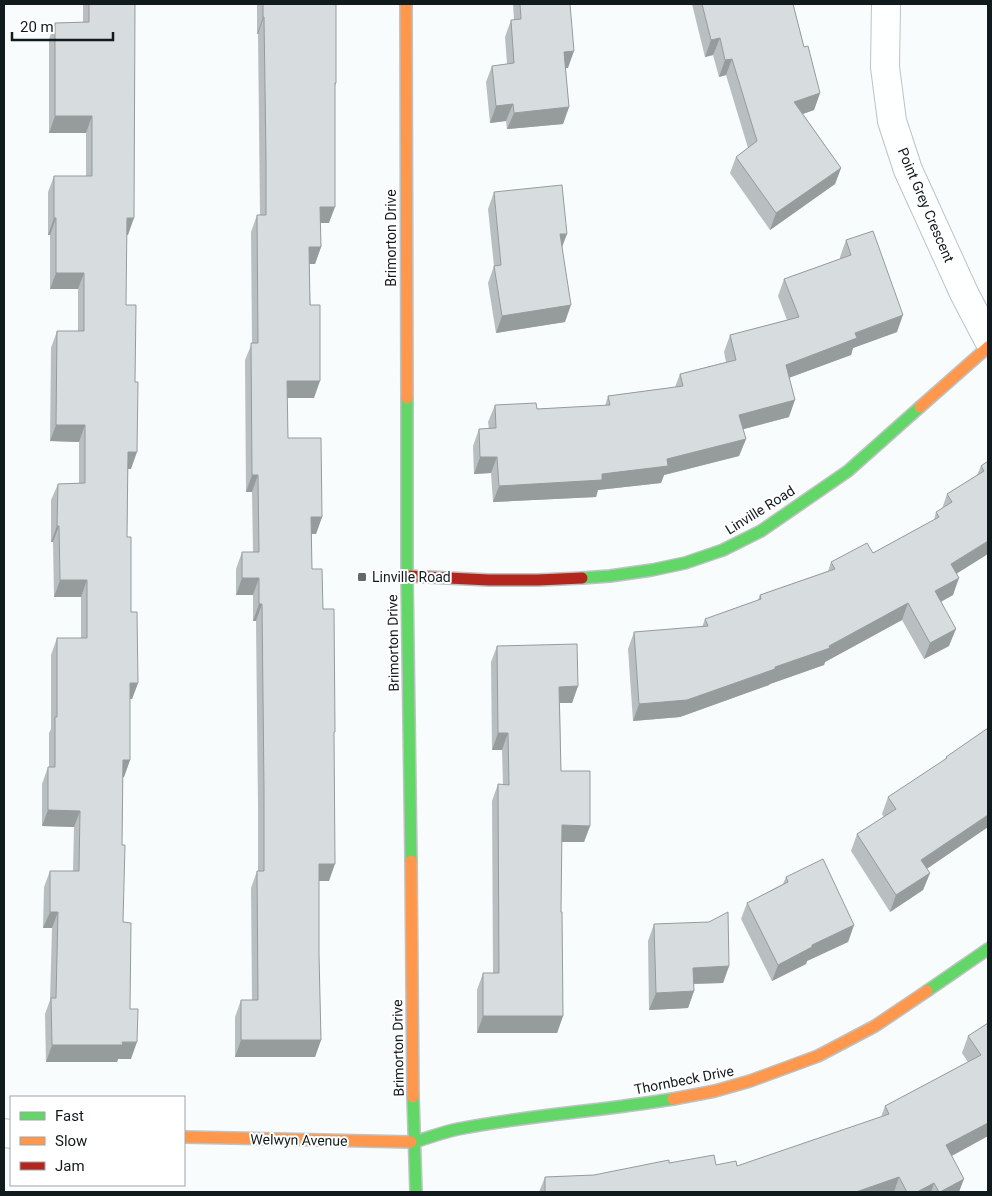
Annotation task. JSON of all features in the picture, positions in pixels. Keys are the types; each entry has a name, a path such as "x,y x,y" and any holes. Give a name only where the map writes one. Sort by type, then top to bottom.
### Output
{"street":[{"name":"Brimorton Drive","path":"406,4 407,576 416,1192"},
{"name":"Point Grey Crescent","path":"886,4 885,67 892,121 908,170 964,293 988,339"},
{"name":"Linville Road","path":"407,576 538,580 610,576 685,563 723,550 761,531 848,470 988,347"},
{"name":"Thornbeck Drive","path":"414,1142 456,1129 570,1112 631,1106 715,1091 750,1082 818,1056 875,1026 988,950"},
{"name":"Welwyn Avenue","path":"185,1137 414,1142"}],"building":[{"path":"89,4 135,4 134,218 127,218 126,305 136,305 135,382 138,382 137,452 128,452 127,537 131,537 131,612 137,612 138,683 130,683 130,760 123,760 122,845 125,845 123,922 131,923 130,1009 138,1009 137,1042 122,1042 123,1045 52,1045 51,998 56,998 58,912 50,912 50,871 79,871 80,811 48,810 48,767 55,767 57,638 87,638 87,580 60,580 59,526 57,526 58,484 85,483 85,425 56,425 57,331 84,331 84,273 56,273 54,176 92,176 92,116 55,116 55,23 89,22"},
{"path":"263,4 336,4 335,207 320,207 321,247 309,247 310,305 320,305 320,381 287,381 288,438 321,438 322,517 311,517 312,569 322,569 323,609 334,609 335,864 319,864 321,1040 241,1040 241,1000 258,1000 257,871 264,871 262,604 259,604 259,578 242,578 242,552 259,552 258,475 252,475 251,343 258,343 257,215 266,215"},
{"path":"520,4 570,4 574,51 564,52 569,107 514,113 513,104 496,106 492,66 514,63 511,20 521,19"},
{"path":"702,4 793,4 804,47 808,46 820,93 794,102 841,168 776,213 736,157 757,141 732,59 725,60 720,38 711,40"},
{"path":"562,185 567,234 560,234 571,305 502,316 494,266 501,265 494,192"},
{"path":"873,231 903,315 855,333 857,338 786,365 795,400 739,415 746,439 667,459 668,466 602,474 602,480 499,486 497,457 480,457 479,429 496,428 495,405 536,403 537,409 610,405 608,396 683,386 680,374 736,360 730,335 799,317 784,279 851,255 846,240"},
{"path":"988,461 988,541 951,564 959,578 935,591 956,629 930,643 908,603 829,646 830,648 775,667 775,669 687,700 639,704 634,632 708,626 705,619 761,599 760,595 835,569 831,562 867,543 873,553 939,517 936,512 952,502 947,494 984,471 981,466"},
{"path":"577,644 578,686 559,687 561,771 590,771 590,826 562,825 563,1016 483,1016 483,973 499,973 498,784 509,785 508,733 498,733 497,646"},
{"path":"988,728 988,815 921,860 930,873 896,895 857,834 896,809 888,797"},
{"path":"823,859 854,925 812,945 812,947 778,965 747,903 788,882 786,877"},
{"path":"728,912 729,966 693,968 694,991 656,993 654,924 709,922"},
{"path":"988,1023 988,1123 946,1145 964,1179 940,1192 934,1183 917,1192 907,1192 899,1177 856,1192 545,1192 545,1177 594,1175 669,1160 669,1163 714,1155 716,1165 736,1161 737,1166 889,1114 885,1106 981,1055 968,1036"}],"traffic: fast":[{"path":"407,398 407,576 411,861"},
{"path":"582,578 652,570 685,563 723,550 761,531 848,471 920,407"},
{"path":"927,991 988,949"},
{"path":"413,1097 416,1192"},
{"path":"411,1142 452,1130 485,1124 673,1099"}],"traffic: slow":[{"path":"406,4 407,398"},
{"path":"920,407 988,347"},
{"path":"411,861 413,1097"},
{"path":"673,1099 715,1091 750,1081 818,1056 875,1026 927,991"},
{"path":"185,1137 411,1142"}],"traffic: jam":[{"path":"407,576 489,580 582,578"}],"place":[{"name":"Linville Road","path":"362,577"}]}
